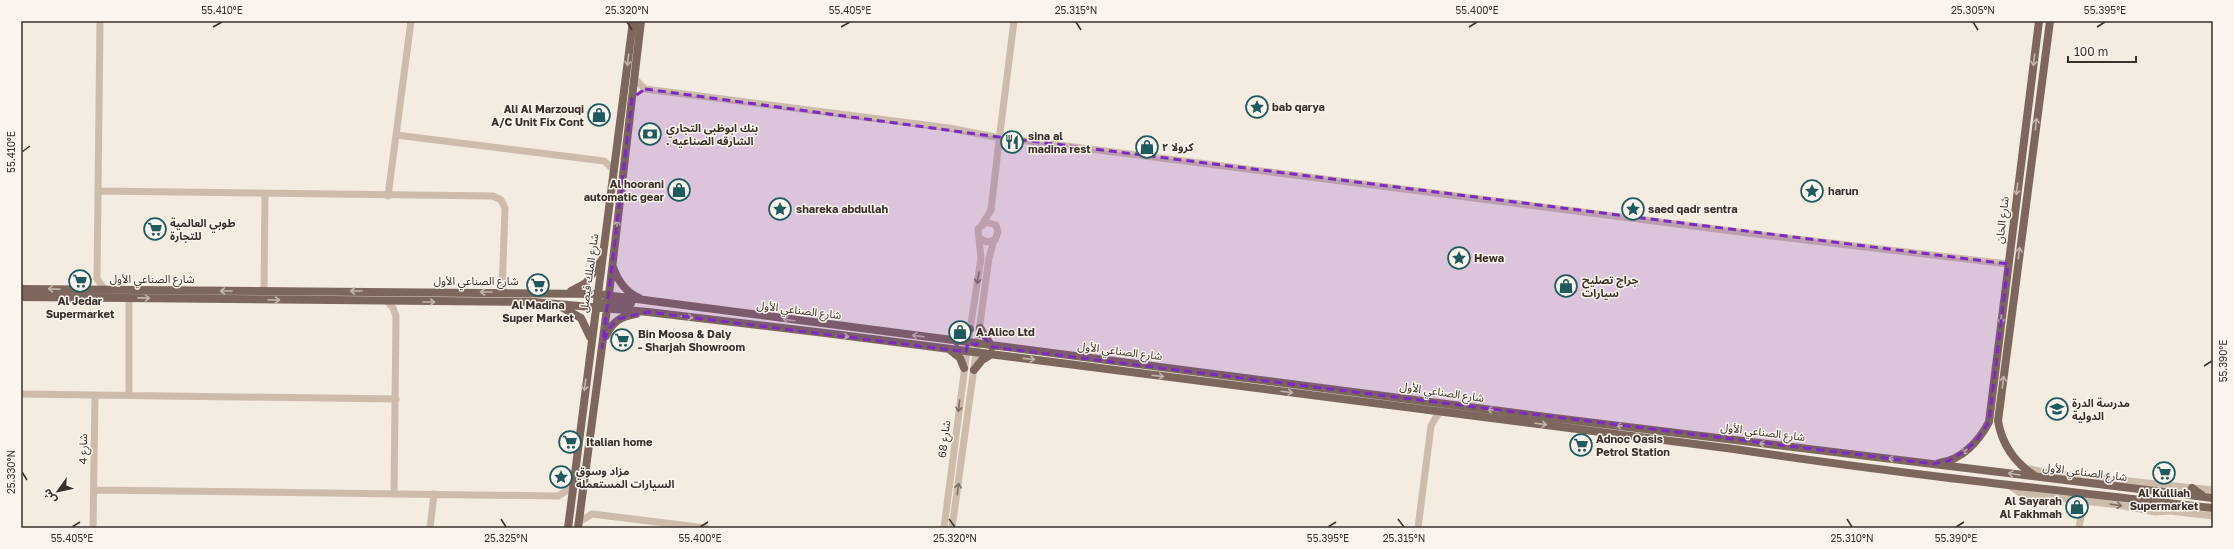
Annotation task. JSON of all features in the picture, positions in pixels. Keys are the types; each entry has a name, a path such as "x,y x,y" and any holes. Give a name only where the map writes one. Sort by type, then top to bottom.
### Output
{"main road":[{"name":"شارع الملك فيصل","path":"568,528 591,340 634,21"},
{"name":"شارع الملك فيصل","path":"578,525 613,265 641,21"},
{"name":"شارع الخان","path":"1933,464 1948,461 1965,451 1978,440 1989,422 2039,21"},
{"name":"شارع الخان","path":"2023,467 2006,444 1998,421 2050,21"},
{"path":"567,292 586,283 603,256"},
{"path":"613,265 618,279 625,289 651,302"},
{"name":"شارع الصناعي الأول","path":"21,289 567,292 597,301"},
{"name":"شارع الصناعي الأول","path":"21,297 404,302 534,302 555,305 597,301 608,302 648,312 949,350 992,347 1299,384 1546,417 2209,498"},
{"path":"534,302 543,299 644,304 651,302"},
{"name":"شارع الصناعي الأول","path":"651,302 957,342 967,348"},
{"path":"555,305 572,311 581,318 591,340"},
{"path":"602,348 608,330 618,319 629,315 648,312"},
{"path":"980,328 992,347"},
{"path":"957,342 970,329"},
{"name":"شارع الصناعي الأول","path":"976,349 990,355 2010,486 2213,508"},
{"path":"949,350 960,358 964,368"},
{"path":"974,370 982,360 990,355"},
{"path":"2023,467 2038,478"},
{"path":"2137,489 2148,483"},
{"path":"2192,488 2209,498"},
{"path":"2074,493 2079,501"}],"street":[{"path":"89,290 97,279 100,21"},
{"path":"388,196 411,21"},
{"path":"991,210 978,229 980,239 987,242 994,240 998,232 991,210 1014,21"},
{"path":"634,78 645,89 730,102 941,127 999,137 1763,235 2008,264"},
{"path":"632,98 645,89"},
{"path":"396,135 604,160 614,170"},
{"path":"604,160 617,152"},
{"path":"98,191 388,196 493,196 501,200 505,208 502,292"},
{"path":"264,291 265,194"},
{"path":"983,223 989,222 996,225"},
{"name":"شارع 68","path":"944,528 964,368 981,258 980,239"},
{"name":"شارع 68","path":"952,528 989,258 994,240"},
{"path":"97,279 105,290"},
{"path":"128,395 129,298"},
{"path":"387,301 393,308 396,316 394,494"},
{"path":"396,316 404,302"},
{"path":"21,394 396,399"},
{"name":"شارع 4","path":"93,528 95,395"},
{"path":"1426,410 1431,426"},
{"path":"1418,528 1431,426 1441,412"},
{"path":"2023,467 2044,472 2213,490"},
{"path":"2010,486 2022,494 2155,512 2170,511 2213,516"},
{"path":"94,490 558,496 573,487"},
{"path":"430,528 434,494"},
{"path":"558,496 571,506"},
{"path":"582,500 585,508 592,514 706,528"},
{"path":"2079,501 2082,509 2080,528"},
{"path":"2080,528 2084,510 2089,502"},
{"path":"578,525 592,514"}],"highlighted area":[{"path":"645,89 999,137 2008,264 1989,422 1977,440 1965,451 1948,461 1933,464 992,347 979,331 977,345 968,343 966,352 648,312 618,319 608,330 602,348 632,98"}],"place":[{"name":"bab qarya","path":"1257,107"},
{"name":"Ali Al Marzouqi A/C Unit Fix Cont","path":"599,115"},
{"name":"بنك ابوظبي التجاري . الشارقه الصناعيه","path":"650,134"},
{"name":"sina al madina rest","path":"1012,142"},
{"name":"كرولا ٢","path":"1147,147"},
{"name":"Al hoorani automatic gear","path":"679,190"},
{"name":"harun","path":"1812,191"},
{"name":"shareka abdullah","path":"780,209"},
{"name":"saed qadr sentra","path":"1633,209"},
{"name":"طوبي العالمية للتجارة","path":"155,229"},
{"name":"Hewa","path":"1459,258"},
{"name":"Al Jedar Supermarket","path":"80,281"},
{"name":"Al Madina Super Market","path":"538,285"},
{"name":"جراج تصليح سيارات","path":"1566,286"},
{"name":"A.Alico Ltd","path":"960,332"},
{"name":"Bin Moosa & Daly - Sharjah Showroom","path":"622,340"},
{"name":"مدرسة الدرة الدولية","path":"2057,409"},
{"name":"Italian home","path":"570,442"},
{"name":"Adnoc Oasis Petrol Station","path":"1581,445"},
{"name":"Al Kulliah Supermarket","path":"2164,473"},
{"name":"مزاد وسوق السيارات المستعملة","path":"561,477"},
{"name":"Al Sayarah Al Fakhmah","path":"2077,507"}]}
